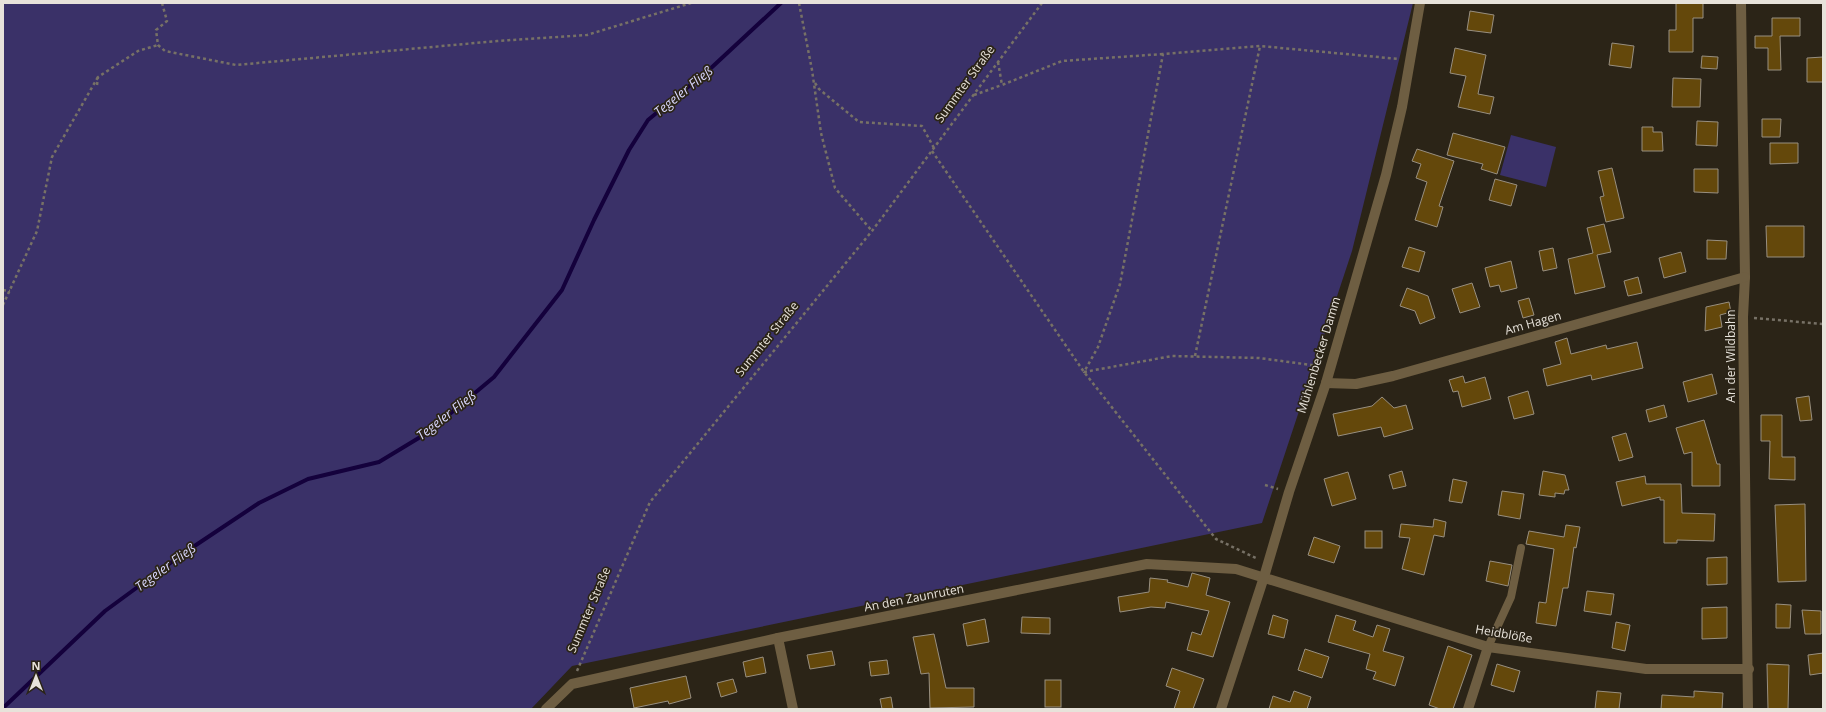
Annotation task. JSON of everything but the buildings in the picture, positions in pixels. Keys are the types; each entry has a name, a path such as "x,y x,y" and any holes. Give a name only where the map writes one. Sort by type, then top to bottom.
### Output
{"street":[{"name":"Mühlenbecker Damm","path":"1221,709 1264,577 1289,492 1326,382 1394,145 1411,60 1420,3"},
{"name":"An der Wildbahn","path":"1741,3 1745,277 1743,317 1748,709"},
{"name":"Am Hagen","path":"1326,382 1356,384 1393,376 1745,277"},
{"name":"An den Zaunruten","path":"572,684 778,638 1147,564 1236,569 1264,577"},
{"name":"Heidblöße","path":"1264,577 1488,647 1646,669 1748,669"},
{"path":"778,638 793,709"},
{"path":"1468,709 1488,647"},
{"path":"546,709 572,684"}],"lane":[{"path":"1488,647 1511,597 1521,548"}],"path":[{"path":"162,3 167,21 156,30 158,45 165,51 236,65 497,41 586,35 691,3"},
{"path":"799,3 814,80 821,133 835,188 872,231"},
{"name":"Summter Straße","path":"572,684 650,502 872,231 1042,3"},
{"path":"3,305 37,231 52,157 98,78 138,51 158,45"},
{"path":"1195,356 1260,46"},
{"path":"974,95 1002,86 1062,61 1260,46 1411,60"},
{"path":"1084,372 1098,347 1120,284 1163,54"},
{"path":"998,62 1002,86"},
{"path":"97,85 98,78"},
{"path":"814,80 819,89 859,122 922,126 934,148"},
{"path":"932,151 1084,372 1216,539 1267,563"},
{"path":"3,290 10,290"},
{"path":"1743,317 1823,324"},
{"path":"1084,372 1172,356 1259,358 1330,368"}],"shaded area":[{"path":"3,3 1413,3 1352,251 1262,523 572,666 531,709 3,709"},
{"path":"1511,135 1556,147 1546,187 1500,175"}],"waterway":[{"name":"Tegeler Fließ","path":"3,708 105,611 184,553 259,503 308,479 379,462 427,433 494,377 562,290 594,220 629,150 648,120 710,69 781,3"}]}
